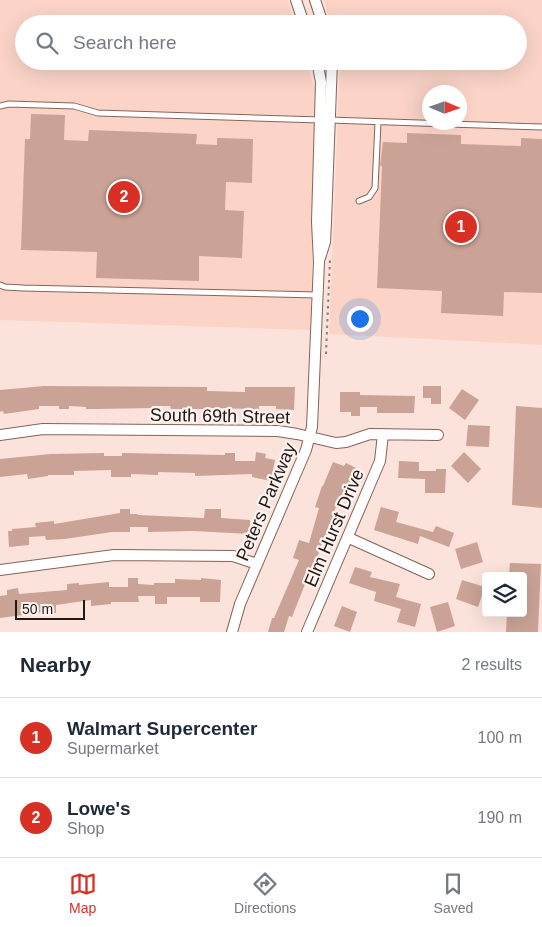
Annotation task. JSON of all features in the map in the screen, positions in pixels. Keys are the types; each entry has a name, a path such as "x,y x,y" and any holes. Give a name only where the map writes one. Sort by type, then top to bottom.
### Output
{"street":[{"path":"296,0 301,15"},
{"path":"315,0 320,15"},
{"path":"319,70 325,120"},
{"path":"325,120 331,70"},
{"name":"Peters Parkway","path":"232,632 240,604 310,437 313,417 319,262 325,242 325,120"},
{"name":"South 69th Street","path":"0,435 52,430 278,431 341,443 370,434 438,435"},
{"name":"Elm Hurst Drive","path":"307,632 349,538 380,461 383,434"},
{"path":"349,538 429,574"},
{"path":"0,570 114,555 234,556 257,564"}],"lane":[{"path":"0,106 9,104 74,106 98,113 542,127"},
{"path":"359,201 369,196 375,188 378,122"},
{"path":"0,284 5,287 23,288 318,295"}],"shaded area":[{"path":"0,0 288,0 292,15 15,15 15,70 309,70 315,90 311,330 0,320"},
{"path":"324,0 542,0 542,345 329,334 340,70 527,70 527,15 328,15"}],"building":[{"path":"31,114 65,115 64,140 88,141 89,130 197,134 196,144 217,145 217,138 253,139 252,183 226,182 225,210 244,211 242,258 199,256 199,281 96,278 97,252 21,250 25,139 30,139"},
{"path":"407,133 461,135 461,144 521,146 521,138 542,139 542,293 504,292 503,316 441,313 442,291 377,288 382,166 380,166 383,142 407,143"},
{"path":"44,386 207,387 207,391 245,392 245,387 295,387 294,410 276,409 276,406 259,406 259,409 171,409 170,406 152,406 152,408 86,409 86,407 69,406 69,409 59,409 59,406 39,406 39,409 4,414 3,411 0,412 0,390"},
{"path":"423,386 441,386 441,404 431,404 431,398 423,398"},
{"path":"462,389 479,400 465,420 449,408"},
{"path":"340,392 360,392 360,395 415,396 414,413 377,413 377,407 360,407 360,416 351,416 351,412 340,412"},
{"path":"516,406 542,408 542,508 512,505"},
{"path":"468,425 490,426 489,447 466,446"},
{"path":"256,452 266,454 265,458 275,460 271,481 252,477 252,474 195,476 195,473 158,472 158,475 131,474 131,477 111,477 111,470 74,471 74,475 48,475 28,479 27,474 0,477 0,459 51,454 104,453 104,456 122,456 122,453 225,455 225,453 235,453 235,461 255,461"},
{"path":"464,452 481,469 468,483 451,466"},
{"path":"399,461 419,462 419,471 446,469 445,493 425,493 425,479 398,478"},
{"path":"333,462 344,466 346,463 356,468 340,504 337,503 326,540 323,539 315,565 313,564 292,617 289,616 284,632 268,632 272,618 274,618 299,560 293,558 299,540 309,543 319,508 315,507"},
{"path":"381,507 399,512 396,522 433,532 436,526 454,533 449,547 420,536 418,544 374,530"},
{"path":"120,509 130,509 130,514 138,515 204,518 205,509 221,509 221,518 250,520 250,534 193,531 148,532 148,527 130,527 130,532 112,532 65,539 46,540 45,536 29,537 29,545 9,547 8,531 12,531 12,529 36,527 35,523 54,521 54,524 120,513"},
{"path":"477,542 483,562 461,569 455,549"},
{"path":"510,563 541,564 538,632 506,632 507,617 527,617 527,572 509,572"},
{"path":"355,567 372,572 370,577 400,584 396,597 421,604 415,627 397,622 401,609 374,601 376,592 349,583"},
{"path":"128,578 138,578 138,584 154,585 154,583 175,583 175,579 201,580 201,578 221,580 220,602 200,602 200,597 167,597 167,604 155,604 155,596 138,596 139,602 111,602 111,604 91,606 91,600 56,605 56,613 45,614 45,612 0,618 0,596 7,595 7,590 18,588 19,594 67,590 67,584 79,583 79,585 109,582 109,587 128,587"},
{"path":"462,580 482,586 482,596 478,607 456,599"},
{"path":"448,602 455,626 437,632 430,607"},
{"path":"342,606 357,612 350,632 334,626"}],"place":[{"name":"Lowe's","path":"124,197"},
{"name":"Walmart Supercenter","path":"461,227"}]}
